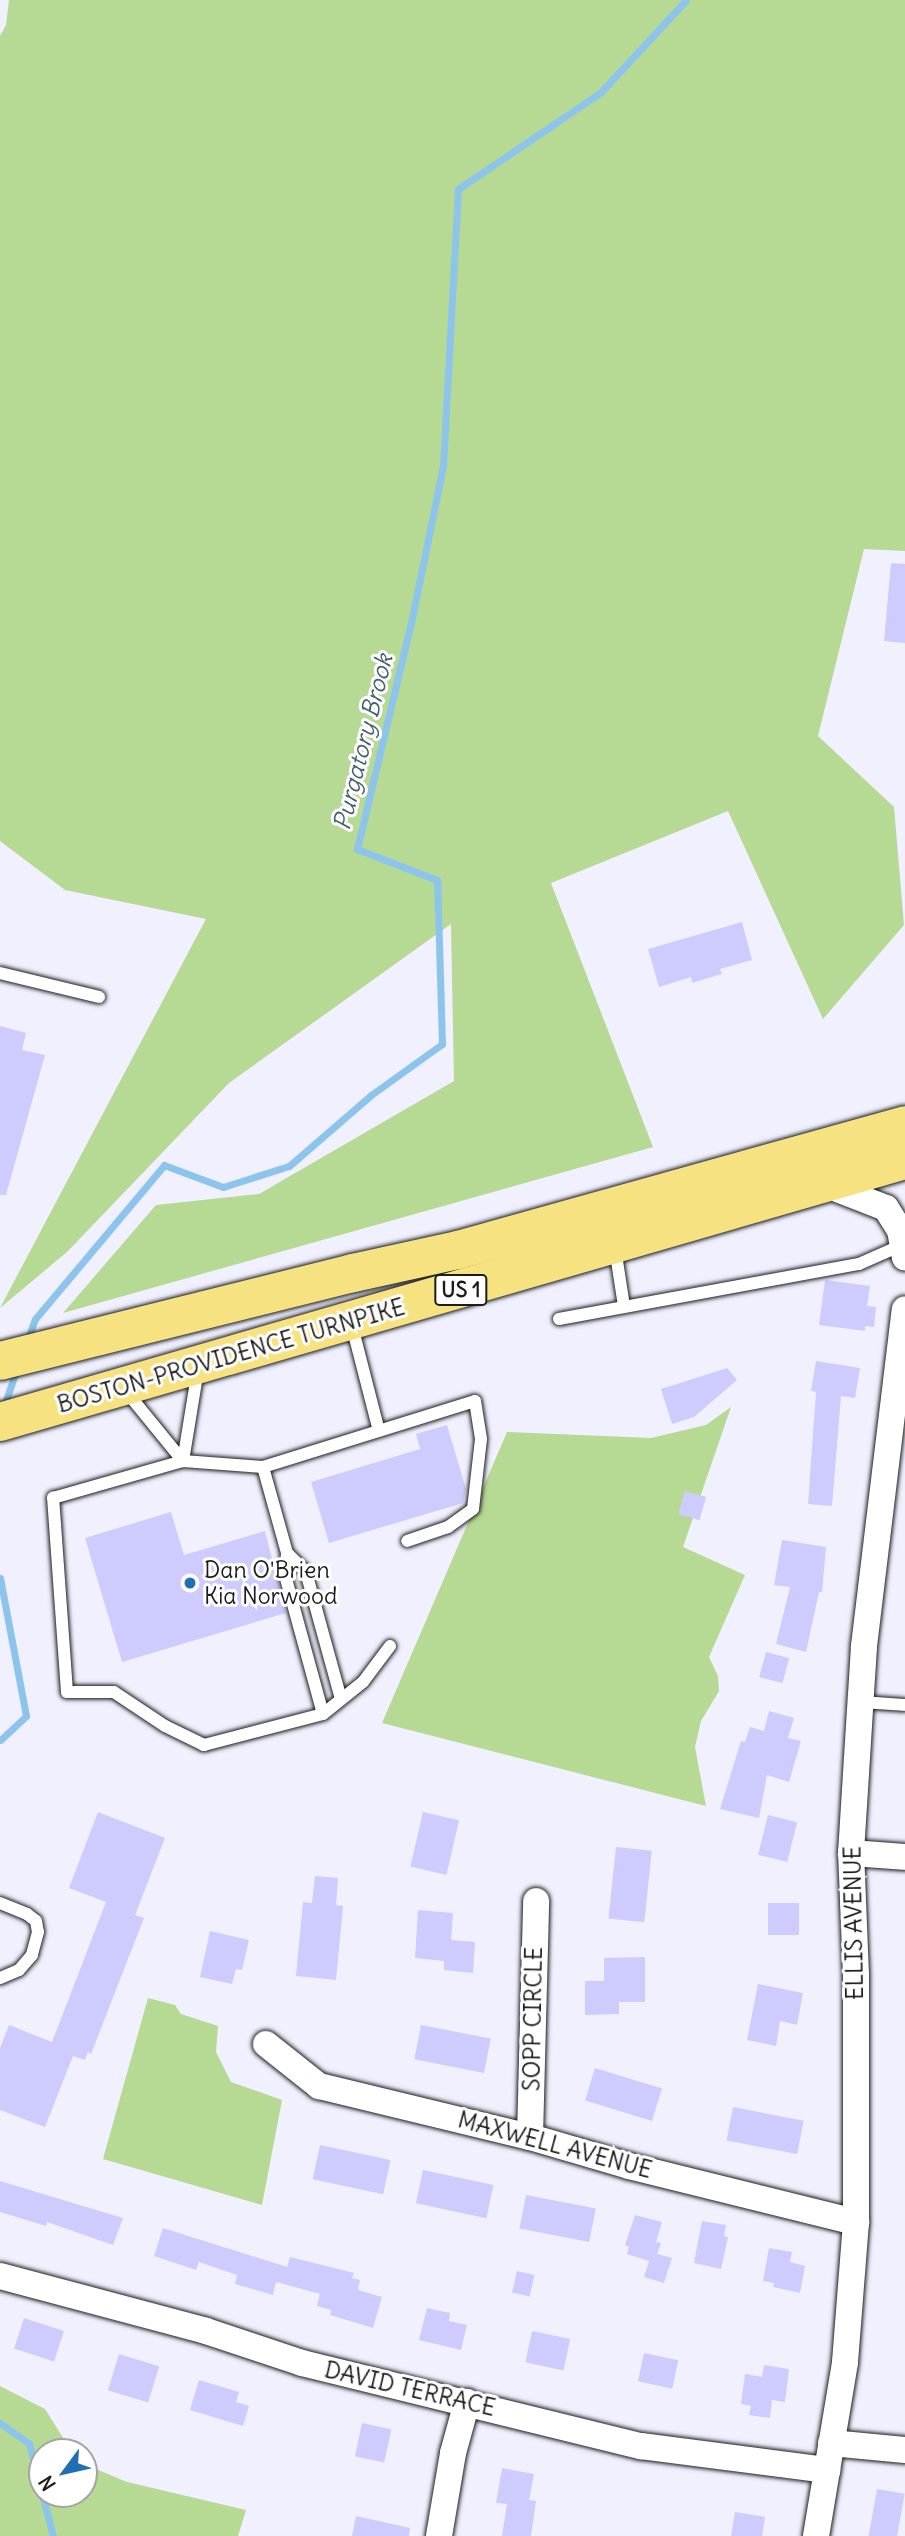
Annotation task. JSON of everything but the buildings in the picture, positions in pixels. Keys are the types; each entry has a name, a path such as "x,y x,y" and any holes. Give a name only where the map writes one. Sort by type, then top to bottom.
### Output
{"main road":[{"name":"BOSTON-PROVIDENCE TURNPIKE","path":"0,1360 339,1276 458,1250 905,1125"},
{"name":"BOSTON-PROVIDENCE TURNPIKE","path":"8,1419 905,1160"}],"street":[{"path":"822,1184 886,1208 900,1230 904,1252"},
{"name":"ELLIS AVENUE","path":"816,2536 845,2362 856,2222 857,2057 851,1853 864,1646 900,1392 905,1309"},
{"path":"851,1853 905,1857"},
{"name":"SOPP CIRCLE","path":"530,2137 536,1901"},
{"name":"MAXWELL AVENUE","path":"266,2044 319,2086 530,2137 629,2166 856,2222"},
{"name":"DAVID TERRACE","path":"0,2276 206,2331 302,2363 641,2446 827,2470"},
{"path":"439,2536 453,2453 467,2402"},
{"path":"831,2443 905,2451"}],"lane":[{"path":"0,973 99,997"},
{"path":"614,1244 624,1306"},
{"path":"559,1319 859,1264 904,1252"},
{"path":"351,1322 379,1431"},
{"path":"183,1461 199,1365"},
{"path":"122,1387 183,1461"},
{"path":"390,1646 363,1682 323,1714 204,1745 165,1726 114,1692 67,1692 53,1498 183,1461 263,1467 475,1401 481,1440 473,1509 448,1527 407,1541"},
{"path":"263,1467 287,1553 285,1575 323,1714"},
{"path":"287,1553 306,1572 341,1699"},
{"path":"860,1702 905,1705"},
{"path":"0,1903 27,1914 36,1921 38,1931 32,1955 26,1963 9,1976 0,1978"}],"green space":[{"path":"9,0 905,0 905,551 864,549 818,736 894,807 904,925 823,1019 728,811 551,883 653,1147 63,1313 156,1205 259,1194 454,1081 451,924 229,1083 67,1252 0,1308 206,919 65,890 0,841 0,36 6,25"},
{"path":"731,1407 683,1547 745,1575 709,1657 718,1676 719,1691 701,1721 695,1747 706,1806 382,1723 507,1432 651,1438 706,1425"},
{"path":"148,1998 175,2005 181,2014 218,2026 216,2052 231,2082 282,2100 262,2205 103,2159"},
{"path":"0,2386 45,2409 63,2438 28,2438 28,2508 98,2508 98,2470 127,2482 246,2510 238,2536 0,2536"}],"waterway":[{"name":"Purgatory Brook","path":"27,1340 35,1319 164,1165 223,1187 289,1166 371,1095 442,1044 437,880 357,849 411,623 443,466 458,189 600,93 686,0"},
{"name":"Purgatory Brook","path":"3,1409 16,1371"},
{"name":"Purgatory Brook","path":"0,1578 26,1716 0,1740"},
{"name":"Purgatory Brook","path":"0,2423 28,2442"},
{"name":"Purgatory Brook","path":"46,2508 53,2536"}],"place":[{"name":"Dan O'Brien Kia Norwood","path":"190,1583"}]}
